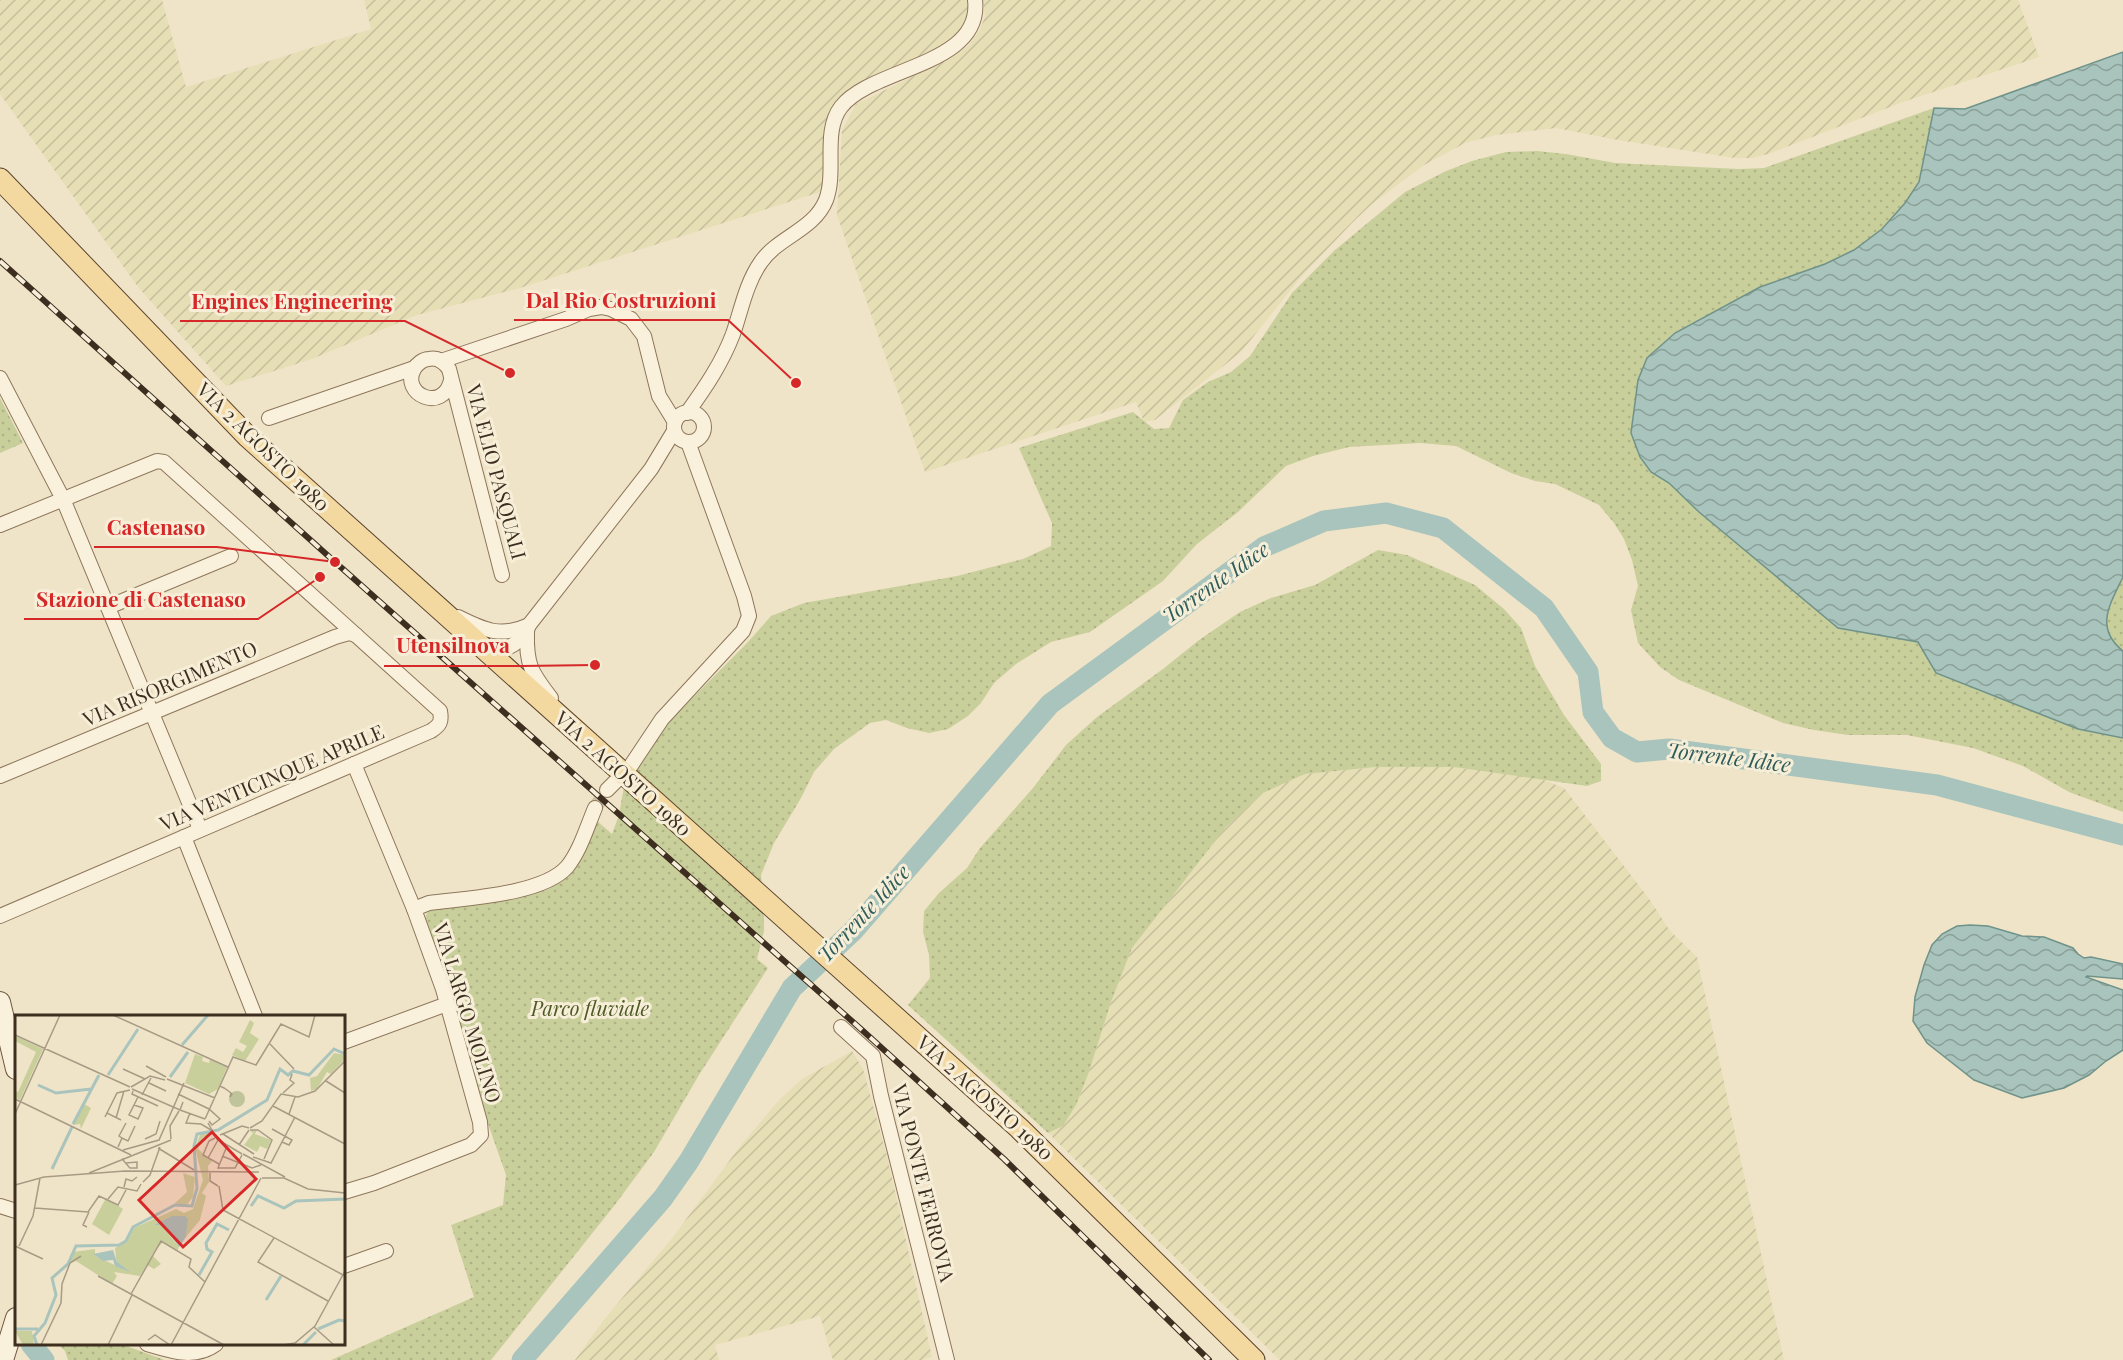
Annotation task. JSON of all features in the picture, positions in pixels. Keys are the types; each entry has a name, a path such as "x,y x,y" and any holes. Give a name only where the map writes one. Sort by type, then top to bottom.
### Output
{"main road":[{"name":"VIA 2 AGOSTO 1980","path":"0,179 248,437 1019,1128 1254,1360"}],"street":[{"path":"489,655 519,642 651,469 680,420 706,386 732,337 753,275 759,265 771,250 815,218 826,200 830,186 832,131 834,119 840,108 849,98 865,88 918,65 958,44 968,32 974,17 975,0"},
{"path":"269,418 414,368 418,363 429,358 441,361 566,319 589,309 601,307 622,313 631,319 644,336 655,382 664,407 680,420"},
{"name":"VIA ELIO PASQUALI","path":"441,361 449,369 502,575"},
{"name":"VIA ELIO PASQUALI","path":"414,368 411,381 417,393 422,396 435,398 441,396 450,386 451,380"},
{"path":"0,378 63,499 200,830"},
{"path":"651,469 703,432 701,405 706,386"},
{"path":"680,420 695,414 701,419"},
{"path":"680,420 679,438 691,441"},
{"path":"630,767 662,719 743,631 749,616 744,596 694,463 691,441"},
{"path":"0,525 157,461 164,462 356,635"},
{"path":"108,607 231,556"},
{"path":"433,604 487,630 509,632 528,628"},
{"path":"528,628 526,654 533,676 580,736"},
{"path":"489,655 500,638 509,632"},
{"name":"VIA RISORGIMENTO","path":"0,776 335,637 349,633 356,635"},
{"name":"VIA VENTICINQUE APRILE","path":"0,916 439,726 442,720 441,711 356,635"},
{"name":"VIA LARGO MOLINO","path":"345,1192 374,1183 471,1145 481,1135 480,1122 447,1004 414,909 354,764"},
{"path":"414,909 429,903 536,886 554,878 574,857 595,808"},
{"path":"184,837 254,1015"},
{"path":"0,1002 15,1065"},
{"path":"345,1042 447,1004"},
{"name":"VIA PONTE FERROVIA","path":"841,1027 873,1056 947,1360"},
{"path":"0,1206 15,1211"},
{"path":"345,1266 386,1251"},
{"path":"3,1360 15,1321"},
{"path":"150,1345 184,1354 198,1352 214,1345"}],"shaded area":[{"path":"0,0 162,0 186,87 371,29 364,0 967,0 969,13 964,26 954,40 854,88 826,125 823,191 520,288 417,315 312,359 226,386 138,287 0,94"},
{"path":"983,0 2018,0 2039,57 1903,102 1768,154 1752,158 1735,158 1556,128 1496,135 1465,143 1424,165 1372,204 1302,276 1241,352 1155,420 1144,422 1136,402 925,472 837,215 842,130 856,104 951,58 969,45 985,17"},
{"path":"1376,767 1454,767 1541,779 1564,788 1650,900 1670,931 1697,957 1784,1360 1280,1360 1048,1133 1063,1126 1076,1105 1132,948 1226,826 1263,793 1305,774"},
{"path":"852,1051 863,1069 887,1156 932,1357 923,1360 833,1360 820,1316 715,1345 719,1360 575,1360 603,1321 673,1237 741,1145 780,1099 802,1079"}],"green space":[{"name":"Parco fluviale","path":"1934,108 1919,182 1905,203 1882,229 1854,250 1825,264 1760,287 1675,333 1647,358 1638,380 1631,433 1651,472 1669,483 1699,512 1838,628 1918,642 1936,673 2078,729 2123,738 2123,812 2069,792 2023,766 1973,748 1907,735 1848,735 1783,723 1679,680 1660,667 1638,643 1631,610 1638,586 1624,539 1614,523 1599,505 1555,484 1535,481 1511,473 1456,446 1420,443 1349,447 1313,456 1286,466 1238,512 1197,544 1163,581 1090,632 1051,642 1016,664 994,683 981,703 968,716 948,729 929,733 886,720 870,723 834,749 814,772 774,843 761,875 764,931 757,959 768,968 699,1075 654,1152 614,1206 491,1360 331,1360 474,1297 451,1225 503,1205 506,1175 424,921 427,913 434,909 544,891 561,882 582,858 596,820 612,834 619,815 628,763 771,616 804,603 957,576 1023,559 1051,546 1052,523 1019,448 1133,412 1154,429 1169,428 1183,400 1208,382 1231,372 1250,356 1292,293 1335,250 1405,192 1446,171 1506,152 1537,151 1615,163 1739,169 1764,168"},
{"path":"0,398 23,443 0,453"},
{"path":"1378,550 1407,555 1475,585 1504,609 1521,628 1535,666 1564,715 1601,764 1601,781 1587,786 1454,767 1376,767 1305,774 1263,793 1226,827 1132,948 1076,1105 1063,1126 1048,1133 908,1005 930,978 929,955 923,932 924,911 939,893 967,868 980,848 1033,788 1066,745 1097,717 1240,612 1271,598 1315,585"},
{"path":"2123,577 2123,651 2109,634 2107,616"},
{"path":"59,1345 124,1345 165,1360 68,1360 65,1351"}],"water":[{"path":"2123,52 2123,577 2110,606 2107,625 2109,634 2123,651 2123,738 2078,729 1936,673 1918,642 1838,628 1699,512 1669,483 1651,472 1640,457 1631,433 1638,380 1647,358 1675,333 1760,287 1825,264 1854,250 1882,229 1905,203 1919,182 1934,108 1965,109"},
{"path":"1957,926 1988,926 2022,936 2044,937 2073,948 2084,958 2091,957 2123,964 2123,979 2086,977 2123,990 2123,1050 2089,1075 2064,1088 2022,1098 1974,1080 1927,1043 1913,1021 1915,997 1924,965 1932,945 1942,934"}],"waterway":[{"name":"Torrente Idice","path":"522,1360 663,1198 689,1161 792,988 853,931 1050,704 1264,547 1324,521 1386,513 1443,528 1544,608 1588,672 1593,712 1612,738 1637,752 1669,749 1937,785 2123,835"},
{"name":"Torrente Idice","path":"32,1345 44,1360"}],"tunnel":[{"path":"595,808 607,790"}],"railway":[{"path":"0,261 1004,1159 1209,1360"}],"place":[{"name":"Engines Engineering","path":"510,373"},
{"name":"Dal Rio Costruzioni","path":"796,383"},
{"name":"Castenaso","path":"335,562"},
{"name":"Stazione di Castenaso","path":"320,577"},
{"name":"Utensilnova","path":"595,665"}]}
